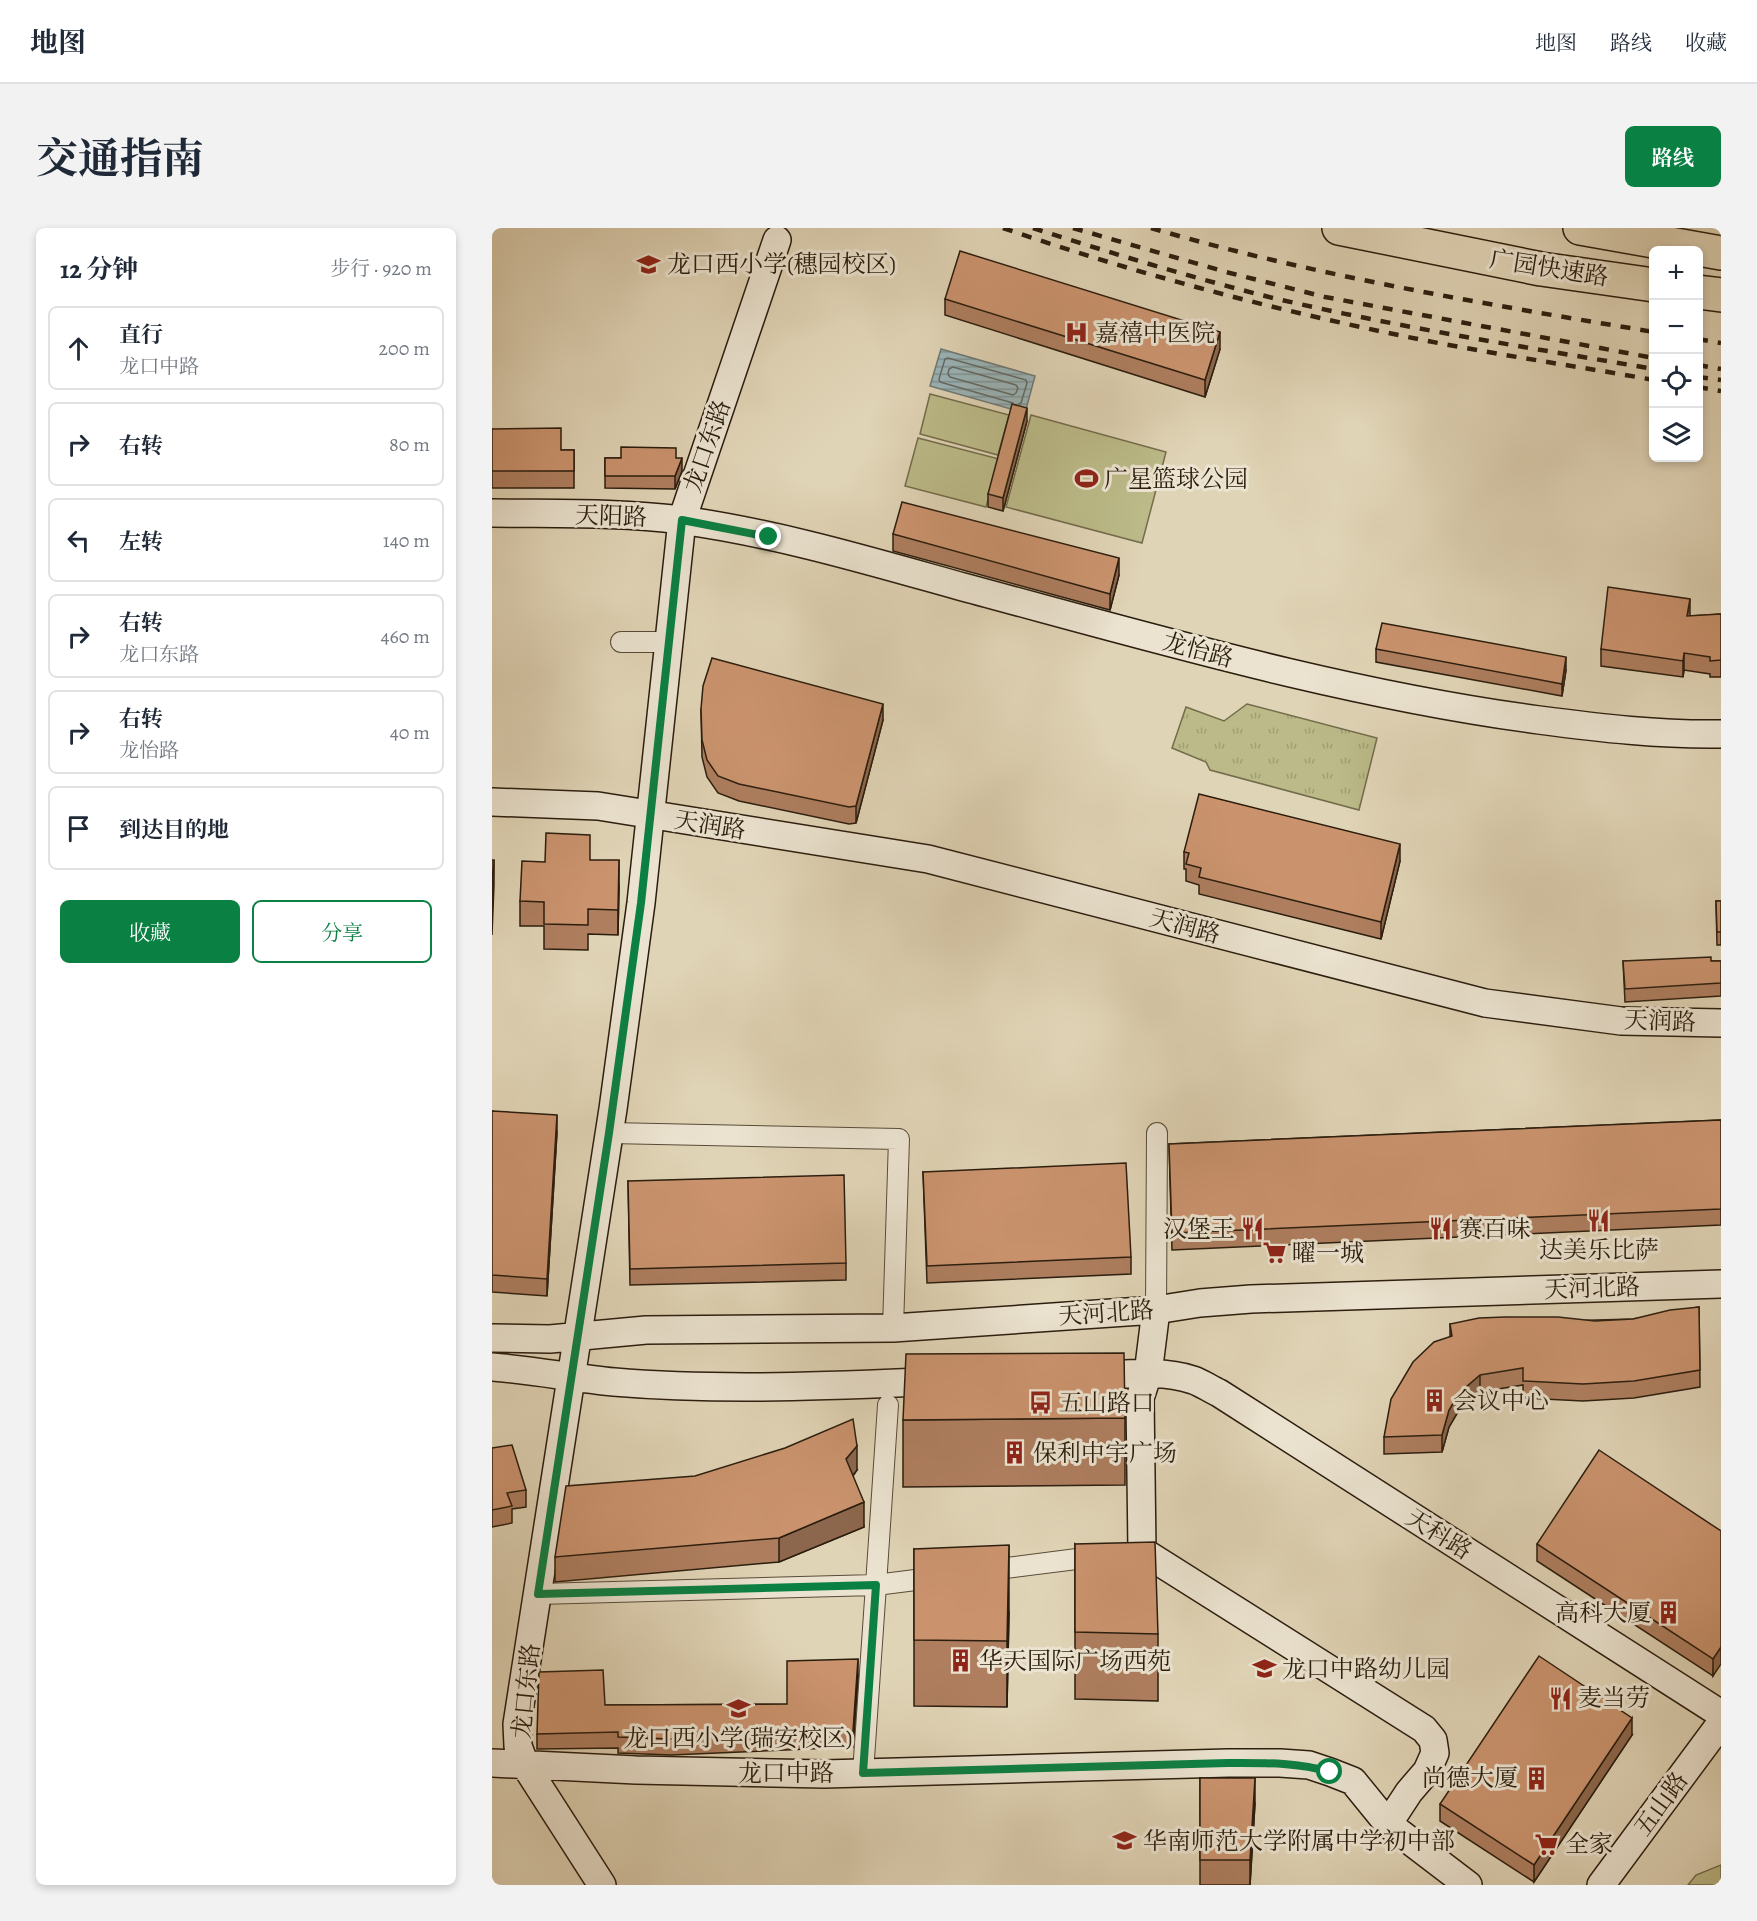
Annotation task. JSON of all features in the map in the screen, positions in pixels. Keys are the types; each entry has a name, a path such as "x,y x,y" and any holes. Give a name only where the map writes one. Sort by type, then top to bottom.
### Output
{"highway":[{"name":"广园快速路","path":"1339,228 1541,268 1649,284"},
{"name":"广园快速路","path":"1580,228 1721,253"},
{"path":"1701,228 1721,231"},
{"path":"1703,293 1721,295"}],"street":[{"name":"龙口东路","path":"602,1885 525,1765 518,1746 517,1724 609,1133 641,903 682,520 777,240"},
{"name":"天阳路","path":"492,513 640,516 682,520"},
{"name":"天阳路","path":"492,526 640,528 682,520"},
{"name":"龙怡路","path":"682,520 834,552 1209,653 1397,698 1452,708 1596,727 1721,734"},
{"path":"621,642 669,642"},
{"name":"天润路","path":"492,802 598,806 927,859 1485,1003 1621,1021 1721,1023"},
{"name":"天润路","path":"492,819 601,824 650,816"},
{"path":"1142,1551 1140,1398 1149,1374 1156,1310 1157,1132"},
{"path":"609,1133 899,1139 893,1328"},
{"name":"天河北路","path":"492,1338 550,1339 646,1330 893,1328 1156,1310 1200,1303 1251,1299 1721,1284"},
{"path":"492,1367 613,1382 726,1386 852,1385 968,1380"},
{"path":"1058,1376 1149,1374"},
{"name":"天科路","path":"1149,1374 1193,1380 1219,1393 1721,1714"},
{"path":"863,1773 888,1405"},
{"path":"538,1594 876,1585 1142,1551 1424,1729 1433,1740 1435,1753 1427,1771 1409,1792 1388,1824"},
{"name":"五山路","path":"1601,1885 1721,1723"},
{"name":"五山路","path":"1623,1885 1721,1752"},
{"name":"龙口中路","path":"492,1763 714,1772 863,1773 1228,1763 1299,1764 1353,1781 1388,1824 1468,1885"}],"green space":[{"path":"930,394 1009,415 998,455 920,434"},
{"name":"广星篮球公园","path":"1031,415 1166,452 1142,543 1006,507"},
{"path":"918,438 999,459 986,507 905,486"},
{"path":"1247,704 1377,738 1359,810 1210,770 1206,762 1172,748 1186,707 1224,721"},
{"path":"1721,1865 1721,1885 1688,1885 1696,1875"}],"water":[{"path":"941,349 1035,376 1025,413 930,386"}],"building":[{"path":"960,251 1220,332 1205,380 945,299"},
{"path":"1012,404 1027,408 1003,498 988,494"},
{"path":"561,428 561,450 574,450 574,471 492,471 492,429"},
{"path":"621,447 676,448 676,458 682,458 675,476 605,476 605,458 621,458"},
{"path":"902,502 1119,558 1110,594 893,534"},
{"path":"1608,587 1690,599 1687,616 1721,614 1721,660 1710,661 1710,657 1684,653 1683,661 1601,649"},
{"path":"1382,623 1566,657 1562,684 1376,649"},
{"path":"712,658 883,704 856,806 849,807 739,784 718,776 707,760 702,740 703,686"},
{"path":"1199,794 1400,844 1381,922 1199,877 1201,868 1186,864 1189,853 1184,852"},
{"path":"546,833 590,835 590,860 619,860 618,910 588,909 588,925 544,924 544,902 520,901 522,861 545,862"},
{"path":"492,860 494,860 492,910"},
{"path":"1716,901 1721,901 1721,932 1717,932"},
{"path":"1711,957 1711,961 1721,961 1721,983 1625,989 1623,961"},
{"path":"492,1111 557,1115 547,1279 492,1275"},
{"path":"1721,1120 1721,1209 1172,1233 1169,1144"},
{"path":"1126,1163 1131,1257 927,1266 923,1172"},
{"path":"844,1175 846,1263 630,1269 628,1181"},
{"path":"1699,1307 1700,1370 1634,1381 1583,1384 1523,1381 1523,1368 1480,1375 1459,1393 1449,1410 1442,1435 1384,1437 1391,1399 1413,1362 1434,1342 1452,1336 1450,1324 1479,1318 1505,1317 1558,1317 1595,1321 1633,1319 1670,1310"},
{"path":"1124,1353 1125,1418 903,1420 906,1354"},
{"path":"853,1419 857,1446 846,1459 864,1502 779,1538 555,1557 566,1486 695,1476 785,1448"},
{"path":"512,1445 526,1490 507,1493 512,1506 492,1510 492,1448"},
{"name":"高科大厦","path":"1599,1450 1721,1531 1721,1647 1713,1659 1537,1544"},
{"path":"1155,1542 1158,1634 1075,1632 1075,1544"},
{"path":"1009,1545 1007,1641 914,1640 914,1549"},
{"name":"尚德大厦","path":"1539,1656 1632,1718 1534,1865 1440,1804"},
{"path":"858,1659 853,1731 671,1739 618,1737 618,1732 537,1734 539,1672 603,1670 605,1705 787,1704 787,1661"},
{"path":"1200,1778 1255,1778 1250,1860 1200,1860"}],"railway":[{"path":"1003,228 1151,275 1302,314 1434,342 1649,379"},
{"path":"1033,228 1210,281 1317,308 1649,368"},
{"path":"1073,228 1226,272 1325,297 1649,357"},
{"path":"1151,228 1338,275 1649,331"},
{"path":"1703,340 1721,343"},
{"path":"1703,366 1721,369"},
{"path":"1703,378 1721,380"},
{"path":"1703,388 1721,391"}],"place":[{"name":"龙口西小学(穗园校区)","path":"649,264"},
{"name":"嘉禧中医院","path":"1077,333"},
{"name":"广星篮球公园","path":"1086,479"},
{"name":"达美乐比萨","path":"1599,1220"},
{"name":"汉堡王","path":"1253,1229"},
{"name":"赛百味","path":"1441,1229"},
{"name":"曜一城","path":"1274,1253"},
{"name":"会议中心","path":"1435,1401"},
{"name":"五山路口","path":"1041,1403"},
{"name":"保利中宇广场","path":"1015,1453"},
{"name":"高科大厦","path":"1669,1613"},
{"name":"华天国际广场西苑","path":"961,1661"},
{"name":"龙口中路幼儿园","path":"1264,1669"},
{"name":"麦当劳","path":"1560,1698"},
{"name":"龙口西小学(瑞安校区)","path":"738,1708"},
{"name":"尚德大厦","path":"1536,1778"},
{"name":"华南师范大学附属中学初中部","path":"1125,1841"},
{"name":"全家","path":"1547,1844"}],"route":[{"path":"769,537 682,520 641,903 609,1133 538,1594 876,1585 863,1773 1228,1763 1280,1763 1309,1766 1330,1772"}]}
